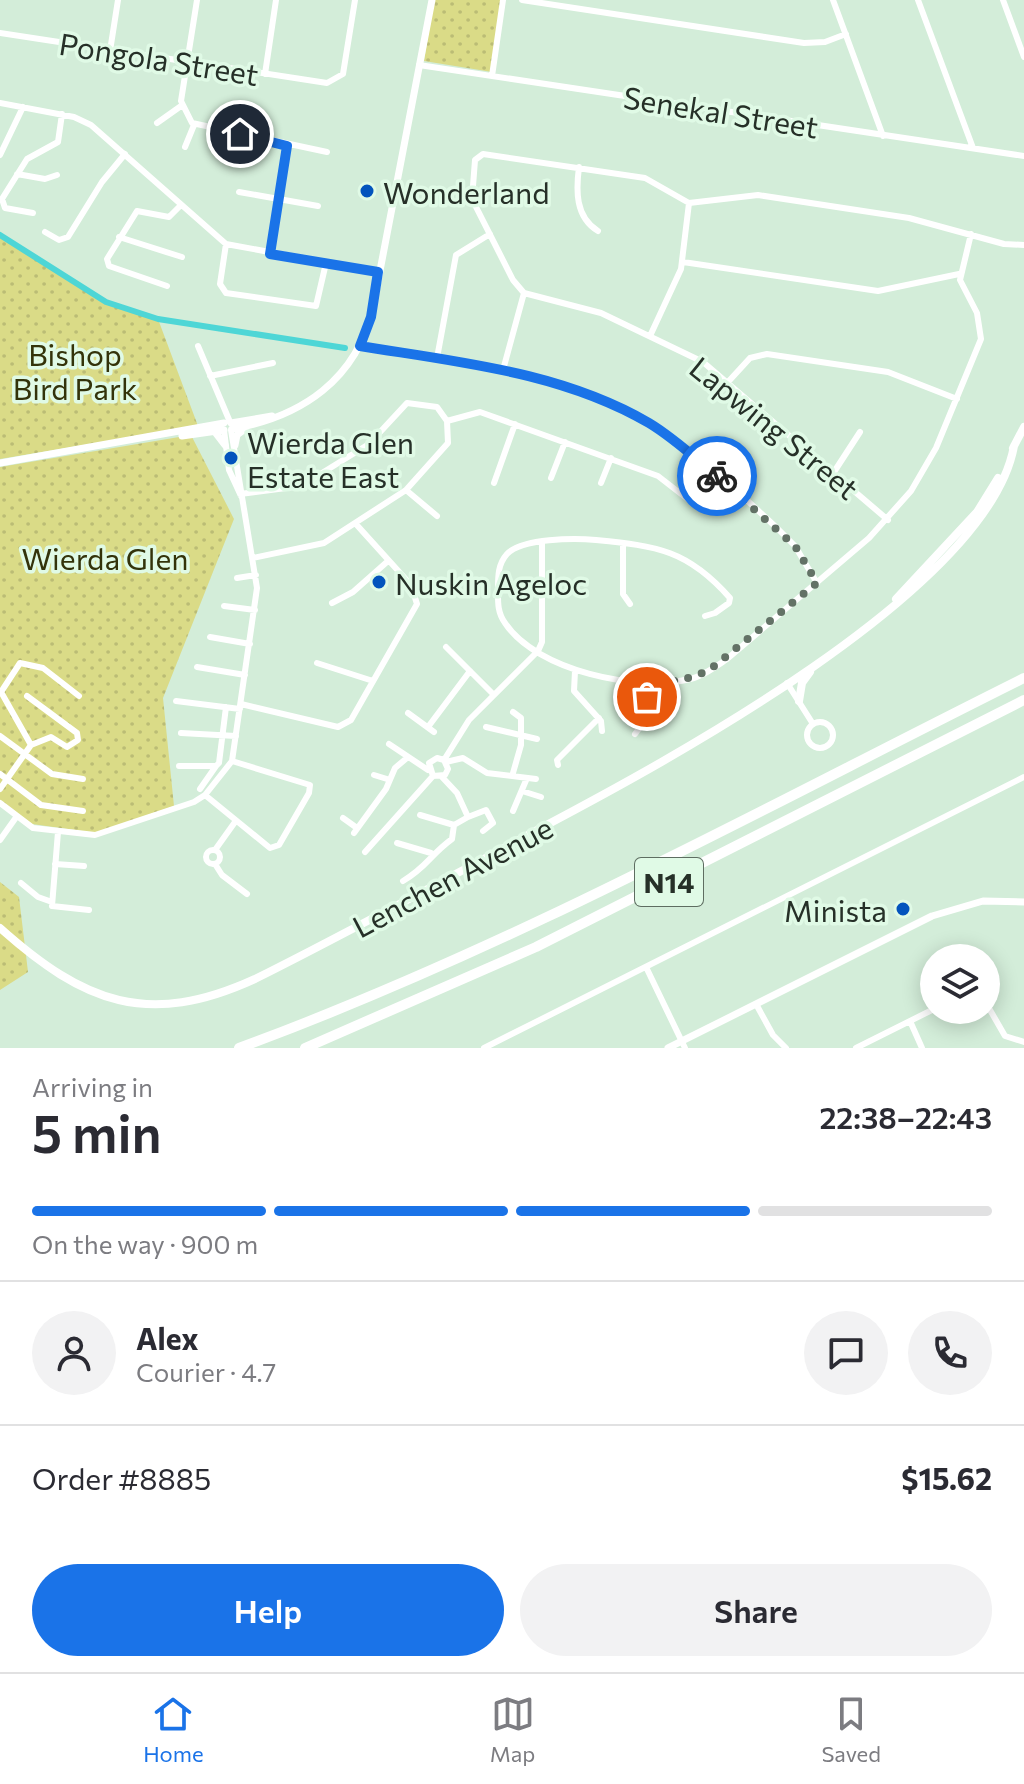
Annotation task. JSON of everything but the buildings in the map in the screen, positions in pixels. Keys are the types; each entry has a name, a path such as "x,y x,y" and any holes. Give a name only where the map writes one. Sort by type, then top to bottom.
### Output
{"highway":[{"name":"N14","path":"239,1048 416,976 578,902 1024,678"},
{"name":"N14","path":"305,1048 536,947 1024,700"}],"main road":[{"name":"Lenchen Avenue","path":"0,928 60,978 97,994 153,1004 207,998 296,958 662,764 813,668 913,590 972,527 995,495 1024,427"},
{"path":"799,701 802,683 813,668"}],"street":[{"path":"110,51 118,0"},
{"path":"197,0 181,106 194,125 217,133 327,152"},
{"path":"265,74 276,0"},
{"name":"Pongola Street","path":"0,33 333,83 343,74 355,0"},
{"path":"235,447 239,433 290,412 335,380 360,346 371,317 432,0"},
{"path":"492,76 503,0"},
{"path":"522,0 804,43 825,42 846,34"},
{"path":"833,0 883,136"},
{"path":"918,0 973,148"},
{"path":"1003,0 1024,57"},
{"name":"Senekal Street","path":"419,65 1024,156"},
{"path":"0,103 62,114 91,125 226,244 378,272"},
{"path":"157,123 181,106"},
{"path":"0,155 23,107"},
{"path":"33,213 2,205 3,195 30,157 58,142 62,114"},
{"path":"185,147 194,125"},
{"path":"270,254 287,146"},
{"path":"45,232 59,240 68,237 102,182 125,154"},
{"path":"503,370 524,293 513,280 471,192 475,160 488,154 650,179 689,203 758,195 909,218 1004,244 1024,245"},
{"path":"579,167 577,200 589,224 598,231"},
{"path":"17,174 45,179 57,175"},
{"path":"239,192 318,206"},
{"path":"650,336 683,262 689,203"},
{"path":"167,286 107,264 119,237 137,211 169,217 181,205"},
{"path":"437,358 456,255 490,234"},
{"path":"705,616 717,612 731,600 707,573 678,554 582,539 542,541 507,554 498,573 499,614 508,628 538,651 575,671 609,679 675,681 693,679 727,659 888,520 924,469 957,399 982,335 977,313 959,274 971,234"},
{"path":"119,237 182,257"},
{"path":"226,244 220,284 226,293 316,306 326,263"},
{"path":"683,262 868,290 886,290 959,274"},
{"name":"Lapwing Street","path":"524,293 601,313 698,359 888,520"},
{"path":"198,346 224,410 226,448 242,495"},
{"path":"360,346 503,370 571,387 661,430 791,542 817,583"},
{"path":"728,382 750,358 767,354 888,372 957,399"},
{"path":"210,376 273,363"},
{"path":"242,495 301,486 369,444 407,403 437,407 447,421 448,443 406,490 315,546 253,558"},
{"path":"447,421 477,411 658,476 694,504"},
{"path":"0,463 226,427 290,412"},
{"path":"494,483 515,424"},
{"path":"147,439 250,426"},
{"path":"0,803 33,828 102,833 203,792 232,761 255,610 256,575 235,447 226,427"},
{"path":"834,472 860,432"},
{"path":"551,478 565,442"},
{"path":"226,448 235,447"},
{"path":"601,483 611,458"},
{"path":"406,490 437,516"},
{"path":"176,701 241,706 338,727 351,720 417,604 411,585 355,523"},
{"path":"445,761 469,720 538,651 542,642 542,541"},
{"path":"623,543 623,594 630,604"},
{"path":"332,603 353,592 388,561"},
{"path":"237,578 256,575"},
{"path":"224,606 255,610"},
{"path":"210,637 250,644"},
{"path":"530,645 542,642"},
{"path":"446,647 494,695"},
{"path":"31,745 1,692 20,663 45,669 79,696"},
{"path":"317,663 373,681"},
{"path":"197,667 245,675"},
{"path":"408,713 431,730 470,671"},
{"path":"575,671 574,691 599,718 602,731"},
{"path":"646,681 648,716 653,722"},
{"path":"635,734 644,722 646,681"},
{"path":"674,706 675,681"},
{"path":"787,683 813,724"},
{"path":"0,789 31,745 51,737 71,747 78,735 27,696"},
{"path":"203,792 216,766 225,735 226,707"},
{"path":"513,712 521,717 513,773"},
{"path":"558,765 557,760 599,718"},
{"path":"823,722 831,728 833,738 828,746 817,748 809,743 807,732 813,724 823,722"},
{"path":"486,727 537,739"},
{"path":"181,733 236,736"},
{"path":"0,736 52,774 83,779"},
{"path":"389,744 430,773 442,777 457,793 468,817"},
{"path":"343,818 355,830 386,789 387,779 408,757"},
{"path":"365,852 430,773 434,759 465,758 487,773 513,773 536,779"},
{"path":"203,792 235,822 270,848 276,848 310,787 307,782 232,761"},
{"path":"442,777 448,769 445,761"},
{"path":"179,766 216,766"},
{"path":"0,774 41,805 83,811"},
{"path":"374,775 387,779"},
{"path":"484,1048 1024,777"},
{"path":"513,811 527,778"},
{"path":"522,791 541,797"},
{"path":"420,815 454,825 486,810 493,823 483,831"},
{"path":"0,840 17,816"},
{"path":"235,822 215,850 220,857 215,864 222,875 247,894"},
{"path":"403,881 426,868 431,853 451,840 454,825"},
{"path":"52,902 58,832"},
{"path":"397,843 431,853"},
{"path":"55,864 84,866"},
{"path":"21,883 38,897 52,902 56,908 89,910"},
{"path":"668,1048 684,1044 756,1004 932,916 969,905 1024,904"},
{"path":"646,967 684,1044"},
{"path":"756,1004 773,1035 786,1048"},
{"path":"856,1048 920,1016"},
{"path":"910,1021 922,1048"},
{"path":"998,1024 1005,1036 1024,1042"}],"green space":[{"path":"434,0 501,0 492,72 424,61"},
{"name":"Bishop Bird Park","path":"0,235 106,302 158,319 198,426 0,459"},
{"name":"Wierda Glen","path":"191,435 234,519 163,698 174,806 96,833 32,824 0,800 0,467"},
{"path":"0,882 19,897 28,972 0,990"}],"waterway":[{"path":"0,235 106,302 158,319 345,348"}],"way so far":[{"path":"647,697 647,681 693,679 708,671 727,659 817,583 795,546 717,476"}],"place":[{"name":"Wonderland","path":"367,191"},
{"name":"Wierda Glen Estate East","path":"231,458"},
{"name":"Nuskin Ageloc","path":"379,582"},
{"name":"Minista","path":"903,909"}],"route":[{"path":"240,134 274,140 287,146 270,254 378,272 371,317 360,346 503,370 571,387 661,430 717,476"}]}
